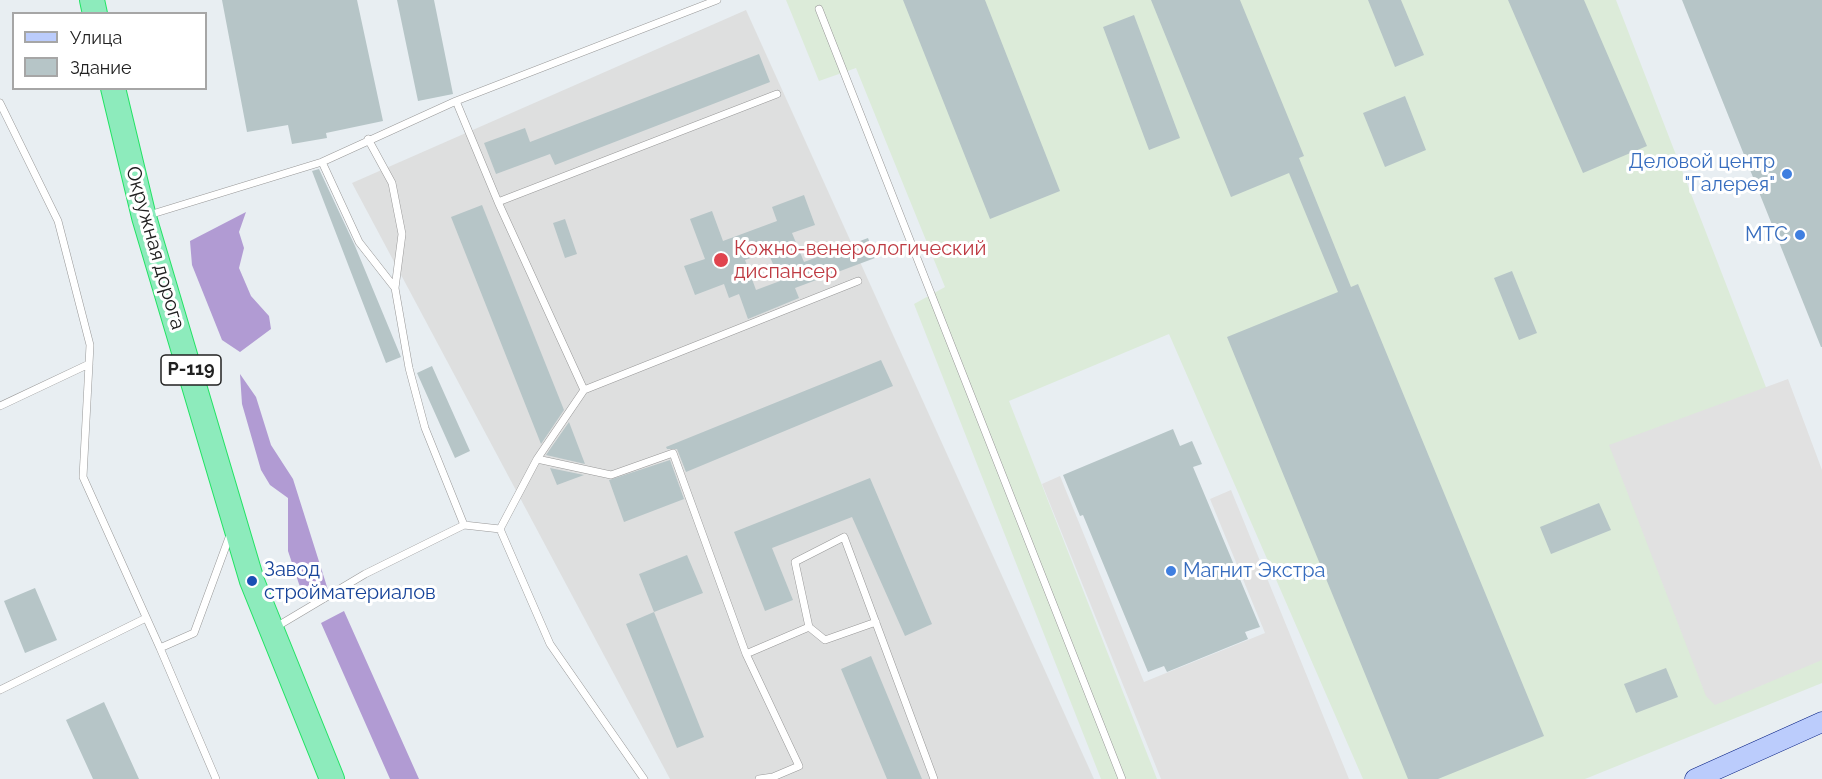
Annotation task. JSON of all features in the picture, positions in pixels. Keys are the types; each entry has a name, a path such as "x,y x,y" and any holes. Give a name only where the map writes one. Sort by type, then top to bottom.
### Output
{"highway":[{"name":"Окружная дорога","path":"113,90 144,217 234,524 271,630 332,779"}],"street":[{"path":"1695,779 1822,722"}],"lane":[{"path":"144,217 322,162 368,139 456,101 717,0"},
{"path":"819,9 1122,779"},
{"path":"498,202 777,94"},
{"path":"456,101 498,202 584,390"},
{"path":"0,103 58,221 90,345 83,477 216,779"},
{"path":"368,139 392,183 402,234 395,288 409,368 425,428 464,525"},
{"path":"322,162 359,242 395,288"},
{"path":"500,529 537,459 584,390 858,281"},
{"path":"0,406 89,364"},
{"path":"537,459 611,475 673,453 746,654 799,766 771,778 759,779"},
{"path":"160,648 194,633 234,524"},
{"path":"271,630 365,574 464,525 500,529"},
{"path":"500,529 550,644 644,779"},
{"path":"876,622 825,640 809,627 795,562 844,537 876,622 934,779"},
{"path":"0,690 146,618"},
{"path":"746,654 809,627"}],"shaded area":[{"path":"786,0 1616,0 1822,532 1822,683 1585,779 1363,779 1169,334 1009,401 1157,779 1101,779 914,304 945,287 856,68 819,81"},
{"path":"746,10 1094,779 670,779 352,183"},
{"path":"246,212 239,232 244,248 239,268 251,296 269,316 271,329 240,352 222,340 192,265 190,241"},
{"path":"240,374 256,397 271,445 293,479 328,590 305,598 288,551 288,498 270,485 261,470 242,404"},
{"path":"1788,379 1822,470 1822,660 1715,705 1706,696 1609,445"},
{"path":"1060,476 1144,682 1265,633 1210,499 1231,490 1349,779 1161,779 1042,484"},
{"path":"344,611 419,779 390,779 321,623"}],"building":[{"path":"222,0 357,0 383,121 326,133 327,138 292,144 288,125 247,132"},
{"path":"397,0 434,0 453,94 418,101"},
{"path":"903,0 985,0 1060,191 990,219"},
{"path":"1151,0 1240,0 1304,156 1299,158 1351,287 1358,284 1544,736 1438,779 1408,779 1227,337 1338,292 1289,173 1231,197"},
{"path":"1368,0 1401,0 1424,55 1395,67"},
{"path":"1508,0 1584,0 1647,146 1583,173"},
{"name":"Деловой центр \"Галерея\"","path":"1682,0 1822,0 1822,347 1821,347"},
{"path":"1134,15 1180,138 1149,150 1103,27"},
{"path":"759,54 770,82 555,165 550,154 496,174 484,143 525,128 530,142"},
{"path":"1405,96 1426,150 1385,167 1363,113"},
{"path":"319,169 355,246 401,357 386,363 312,171"},
{"path":"804,195 815,225 792,233 804,262 868,238 875,258 795,288 799,298 748,319 739,294 729,298 724,284 695,295 684,266 705,259 690,219 712,211 723,241 777,221 772,207","holes":["768,252 780,281 756,290 745,260"]},
{"path":"482,205 564,410 541,444 451,217"},
{"path":"565,219 577,254 565,258 553,223"},
{"path":"1512,271 1537,333 1519,340 1494,278"},
{"path":"881,360 893,386 686,472 677,449 666,447"},
{"path":"432,366 470,451 455,458 417,373"},
{"path":"569,422 585,464 546,455"},
{"name":"Магнит Экстра","path":"1173,429 1180,446 1192,441 1202,464 1193,467 1260,627 1245,632 1248,639 1167,672 1164,666 1148,672 1083,515 1080,516 1063,475"},
{"path":"670,460 684,499 624,522 609,480"},
{"path":"550,468 584,475 557,485"},
{"path":"870,478 932,624 905,636 852,517 772,548 793,600 765,611 734,532"},
{"path":"1599,503 1611,530 1551,554 1540,527"},
{"path":"687,555 703,593 654,612 639,574"},
{"path":"35,588 57,640 25,653 4,601"},
{"path":"654,612 704,737 677,748 626,624"},
{"path":"871,656 922,779 887,779 841,669"},
{"path":"1666,668 1678,697 1636,713 1624,684"},
{"path":"104,702 139,779 93,779 66,720"}],"place":[{"name":"Деловой центр \"Галерея\"","path":"1787,174"},
{"name":"МТС","path":"1800,235"},
{"name":"Кожно-венерологический диспансер","path":"721,260"},
{"name":"Магнит Экстра","path":"1171,571"},
{"name":"Завод стройматериалов","path":"252,581"}]}
